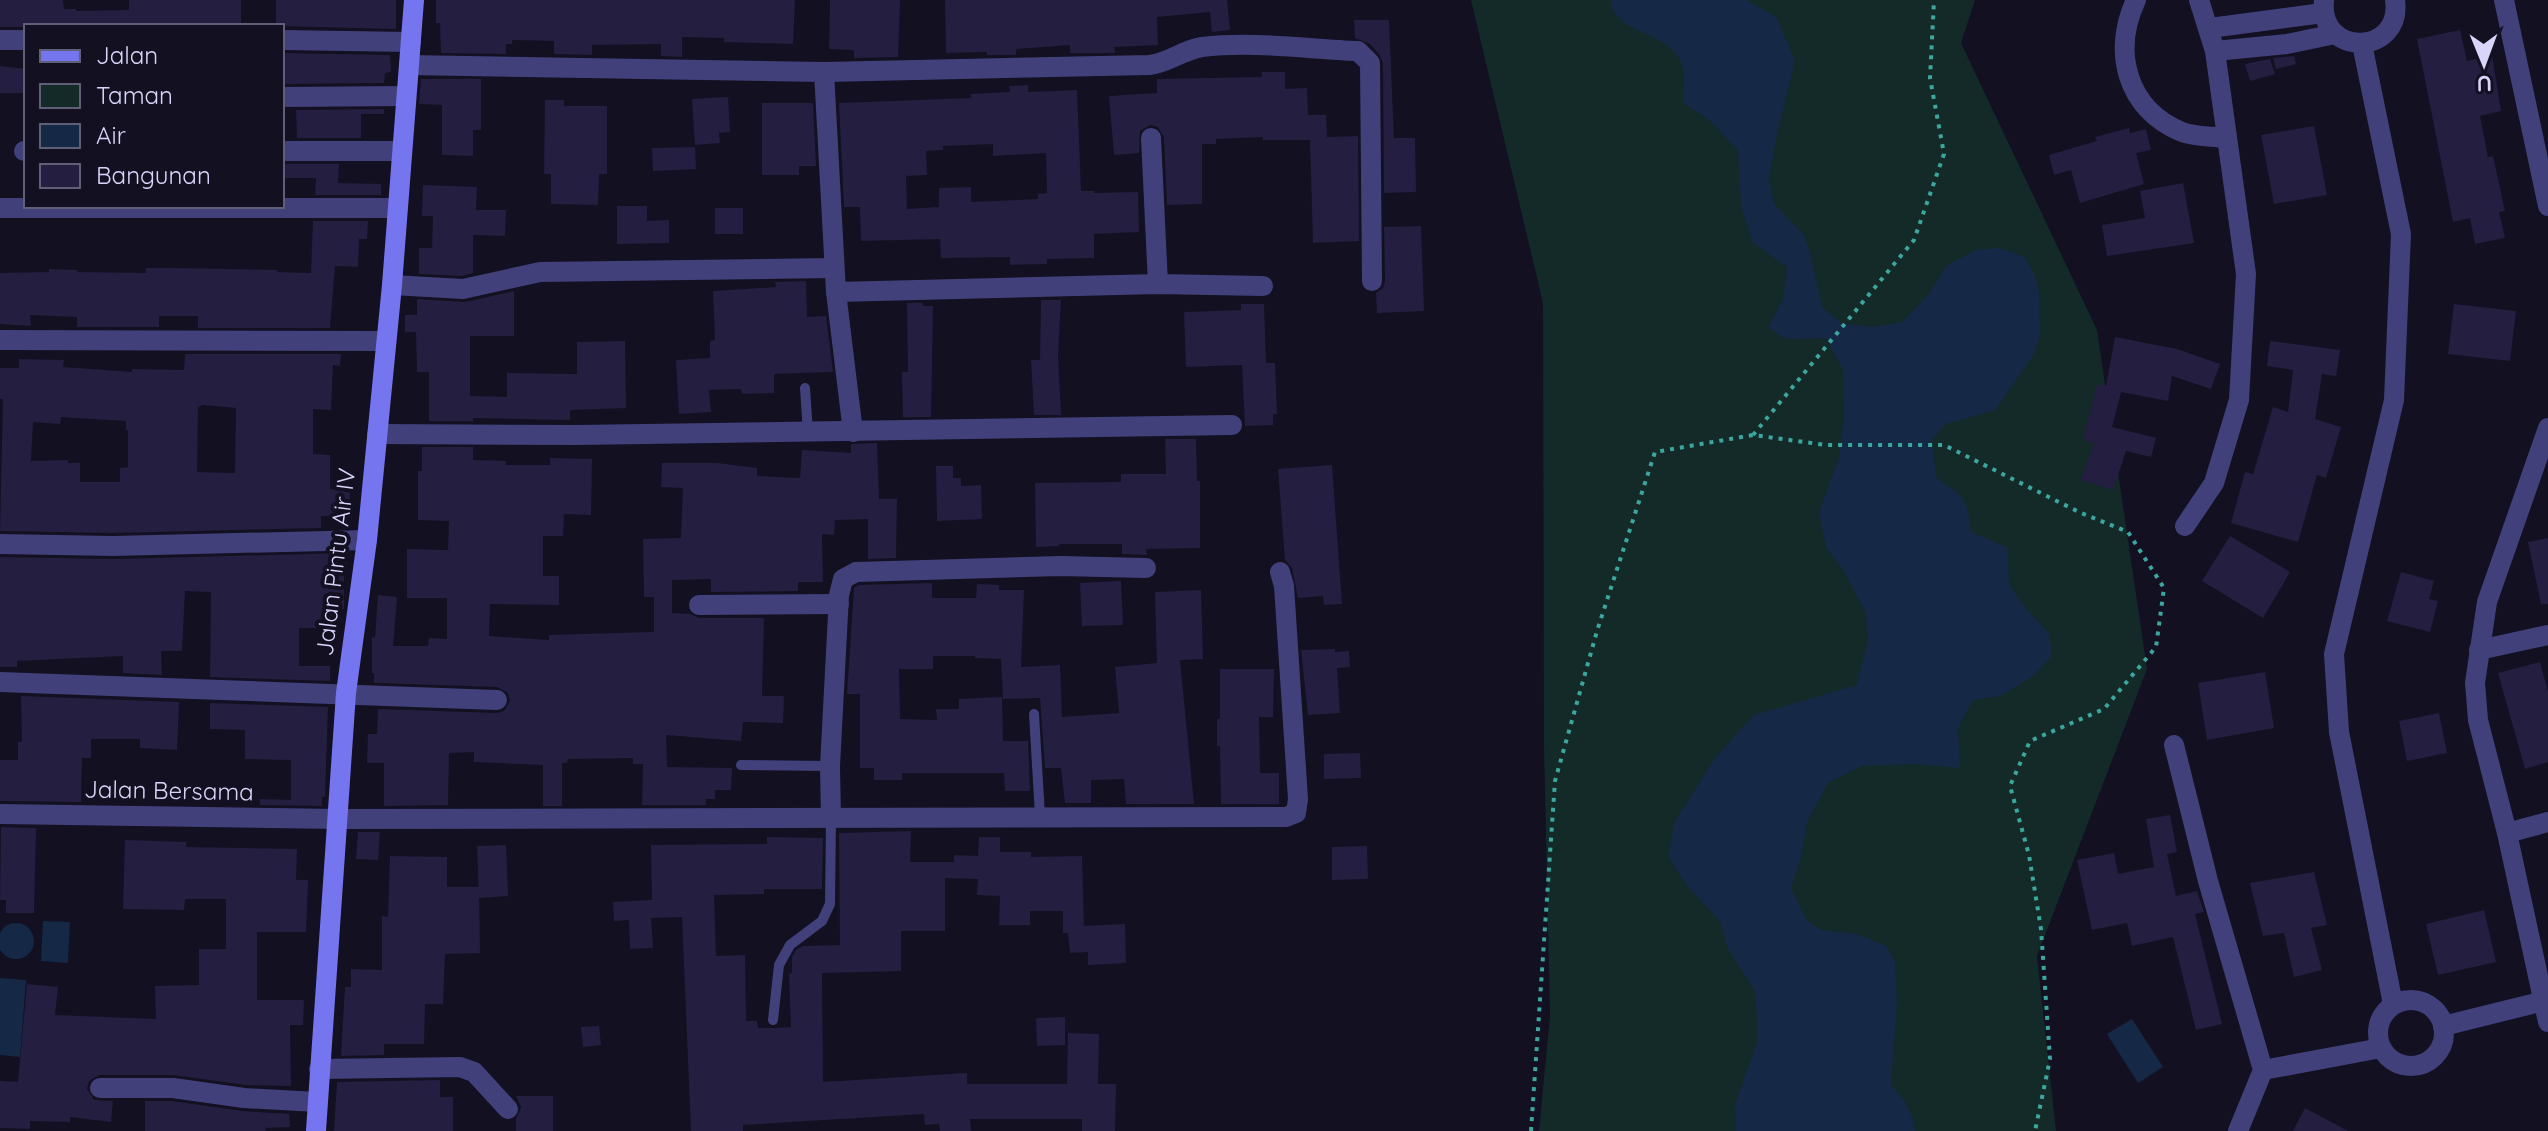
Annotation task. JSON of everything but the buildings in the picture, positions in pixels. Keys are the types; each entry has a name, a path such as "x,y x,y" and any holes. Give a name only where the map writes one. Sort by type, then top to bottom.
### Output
{"main road":[{"name":"Jalan Pintu Air IV","path":"316,1131 346,693 367,540 392,285 414,0"}],"street":[{"path":"2136,0 2128,17 2123,53 2137,97 2160,118 2183,132 2226,138"},
{"path":"2185,526 2214,483 2239,400 2246,274 2215,51 2199,0"},
{"path":"2210,28 2324,6 2335,34 2348,42 2362,44 2383,36 2392,24 2395,0"},
{"path":"2504,0 2548,206"},
{"path":"2215,51 2287,44 2335,34"},
{"path":"0,40 24,40"},
{"path":"284,40 411,42"},
{"path":"2362,44 2401,234 2394,400 2334,654 2339,732 2393,1004"},
{"path":"409,65 824,72 1149,65 1163,63 1187,50 1221,45 1358,51 1370,63 1372,281"},
{"path":"824,72 834,268 853,432"},
{"path":"284,97 406,96"},
{"path":"1151,138 1158,284"},
{"path":"284,151 401,151"},
{"path":"0,208 397,208"},
{"path":"392,285 463,289 540,272 834,268"},
{"path":"836,292 1158,284 1263,286"},
{"path":"0,340 386,341"},
{"path":"377,434 808,433 1232,425"},
{"path":"2547,434 2487,602 2475,683 2478,720 2546,1000 2548,1022"},
{"path":"0,544 113,546 367,540"},
{"path":"831,819 830,766 843,579 856,572 1060,566 1146,568"},
{"name":"Jalan Bersama","path":"0,814 338,819 831,819 1272,817 1296,813 1298,799 1284,586 1280,572"},
{"path":"699,605 839,604"},
{"path":"2479,650 2548,635"},
{"path":"0,682 346,693 458,701 497,700"},
{"path":"2174,745 2208,881 2263,1070 2238,1131"},
{"path":"2507,833 2548,822"},
{"path":"2409,999 2427,1003 2441,1017 2444,1037 2435,1056 2417,1065 2396,1063 2381,1048 2377,1039 2380,1019 2393,1004 2409,999"},
{"path":"2443,1026 2546,1000"},
{"path":"2263,1070 2381,1048"},
{"path":"319,1069 460,1067 474,1072 508,1109"},
{"path":"100,1088 173,1088 244,1098 317,1102"}],"lane":[{"path":"805,388 808,433"},
{"path":"1034,714 1040,816"},
{"path":"741,765 830,766"},
{"path":"773,1020 779,965 790,945 822,921 830,904 831,819"}],"path":[{"path":"1753,435 1914,240 1944,154 1930,78 1934,0"},
{"path":"1531,1131 1555,781 1597,631 1655,452 1753,435 1826,445 1944,445 2079,512 2128,532 2164,588 2156,647 2104,709 2030,741 2010,786 2029,855 2042,944 2050,1059 2035,1131"}],"green space":[{"path":"1471,0 1975,0 1961,43 2097,330 2147,669 2037,956 2056,1131 1539,1131 1550,1016 1544,745 1543,303"}],"water":[{"path":"1611,0 1747,0 1777,18 1795,61 1769,179 1774,204 1803,234 1810,251 1822,307 1843,324 1873,327 1902,322 1929,294 1946,266 1975,250 2000,248 2025,257 2035,276 2039,292 2040,336 2033,356 1995,410 1946,424 1932,439 1936,478 1963,499 1971,532 2008,548 2009,584 2027,610 2049,633 2052,656 2033,676 2000,696 1973,700 1958,728 1960,768 1914,764 1862,766 1828,783 1807,822 1801,858 1791,888 1807,921 1822,930 1857,934 1886,946 1895,962 1897,1002 1891,1086 1908,1106 1915,1131 1736,1131 1735,1105 1758,1039 1755,991 1728,949 1720,921 1687,886 1668,856 1674,823 1715,758 1754,715 1857,685 1868,639 1865,611 1842,568 1826,548 1819,512 1839,458 1844,418 1843,370 1826,338 1786,339 1768,328 1783,299 1787,267 1752,242 1741,206 1738,150 1708,119 1683,103 1683,69 1676,53 1666,44 1621,20 1614,12"},
{"path":"43,921 70,922 68,963 41,961"},
{"path":"9,925 23,925 32,934 32,948 23,957 9,957 0,948 0,934"},
{"path":"0,978 26,980 20,1057 0,1055"},
{"path":"2132,1019 2163,1067 2138,1083 2107,1034"}]}
